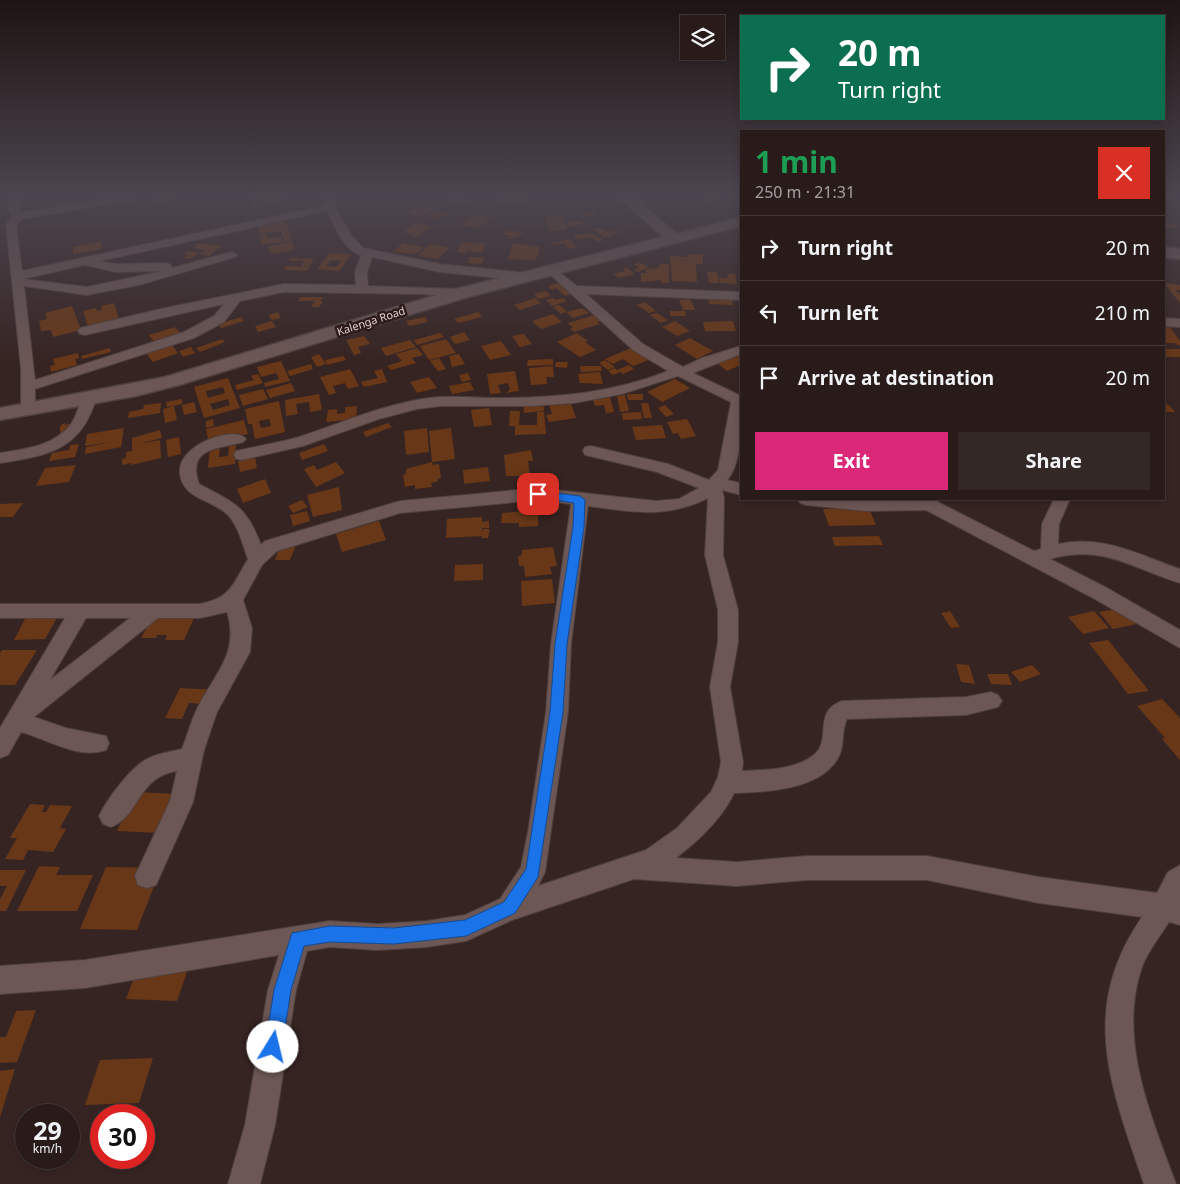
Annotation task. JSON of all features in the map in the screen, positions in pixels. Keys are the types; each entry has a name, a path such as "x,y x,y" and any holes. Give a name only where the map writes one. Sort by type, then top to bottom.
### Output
{"main road":[{"name":"Kalenga Road","path":"0,414 136,390 232,365 462,293 624,252"},
{"path":"1166,252 1180,254"}],"street":[{"path":"15,252 19,279 28,387 28,410"},
{"path":"19,279 121,252"},
{"path":"362,252 440,268 526,276"},
{"path":"362,289 361,272 367,254"},
{"path":"19,279 87,292 135,282 231,255"},
{"path":"0,260 15,256"},
{"path":"84,261 106,267 180,269"},
{"path":"0,611 200,611 217,608 233,600 257,560 270,546 346,521 400,507 538,494 656,507 682,504 714,486 726,472 740,400 681,372 638,347 551,270"},
{"path":"85,331 284,288 462,293"},
{"path":"572,290 740,296"},
{"path":"28,387 189,335 219,319 236,297"},
{"path":"1165,322 1180,323"},
{"path":"257,560 244,522 232,510 192,487 186,470 187,460 200,449 214,443 240,447 282,446 386,413 431,402 512,402 616,393 660,380 706,361 740,350"},
{"path":"0,458 40,450 60,443 70,437 86,415 89,399"},
{"path":"591,451 662,468 714,486 740,489"},
{"path":"0,980 103,972 330,934 378,937 428,934 466,928 509,908 654,859 686,836 718,800 727,782 732,762 729,729 721,702 720,687 728,642 728,610 714,555 716,492 714,486"},
{"path":"509,908 533,872 540,832 557,712 561,644 578,527 580,500"},
{"path":"816,500 866,505 903,506 924,501 1100,593 1180,640"},
{"path":"1050,552 1049,523 1061,500"},
{"path":"1032,558 1050,552 1086,546 1112,550 1180,576"},
{"path":"147,876 181,802 192,756 207,710 240,652 242,628 233,600"},
{"path":"0,748 60,642 82,610"},
{"path":"19,717 154,611"},
{"path":"727,782 750,782 786,778 820,765 831,751 834,726 838,713 842,710 966,706 991,701"},
{"path":"19,717 80,743 98,743"},
{"path":"111,816 145,773 160,764 176,763 192,756"},
{"path":"630,868 737,874 808,868 920,868 1039,890 1172,909"},
{"path":"1160,1184 1137,1118 1121,1054 1119,1005 1130,963 1172,909 1175,883 1180,877"},
{"path":"244,1184 260,1125 282,990 298,938"}],"building":[{"path":"185,252 199,253 191,259 184,258 188,255 183,254"},
{"path":"202,252 213,252 209,256 199,254"},
{"path":"395,252 417,252 415,254"},
{"path":"421,252 445,252 437,259 418,255"},
{"path":"510,252 538,252 536,260 508,259"},
{"path":"330,253 351,254 340,271 317,269","holes":["331,260 341,261 336,267 326,266"]},
{"path":"688,254 703,254 703,264 696,264 697,282 672,281 670,256 688,257"},
{"path":"470,257 484,257 482,264 467,263"},
{"path":"291,258 314,259 309,266 301,266 304,261 289,261"},
{"path":"639,262 649,267 638,272 634,270 639,267 634,265"},
{"path":"660,264 669,264 669,283 661,283 661,280 641,282 641,273 646,273 646,269 658,268"},
{"path":"286,266 310,267 307,271 284,270"},
{"path":"627,267 635,274 619,278 613,274 625,271 623,269"},
{"path":"707,272 717,272 719,283 709,283"},
{"path":"727,274 735,274 737,284 720,283 719,278 728,278"},
{"path":"561,282 575,293 565,296 556,288 552,290 548,286"},
{"path":"1165,283 1180,285 1180,290 1176,290 1180,295 1180,303"},
{"path":"546,291 551,296 539,299 534,294"},
{"path":"708,296 731,296 733,305 709,304"},
{"path":"301,297 323,297 321,301 323,302 319,307 311,307 315,301 298,301"},
{"path":"535,298 541,303 520,310 514,305"},
{"path":"553,298 555,300 563,298 567,301 552,306 546,300"},
{"path":"690,299 695,310 683,310 679,300"},
{"path":"645,302 656,311 649,313 637,305"},
{"path":"114,303 119,319 88,327 83,311 96,308 97,311 102,310 101,306"},
{"path":"559,305 567,311 561,314 553,307"},
{"path":"72,306 81,330 53,337 51,330 41,331 39,321 47,319 45,313"},
{"path":"582,308 589,313 573,318 566,312"},
{"path":"670,311 685,311 686,316 670,316"},
{"path":"278,312 281,318 272,320 268,315"},
{"path":"478,312 482,317 458,323 454,319"},
{"path":"657,313 668,320 661,323 650,315"},
{"path":"553,314 562,322 541,329 532,321"},
{"path":"594,315 601,321 597,322 600,324 574,332 570,329 573,328 568,323"},
{"path":"241,317 244,321 221,328 218,324"},
{"path":"425,317 428,322 409,326 406,321"},
{"path":"272,321 276,327 258,332 255,326"},
{"path":"675,321 690,331 677,336 662,327"},
{"path":"733,321 736,331 705,331 703,322"},
{"path":"1165,323 1167,323 1180,341 1180,346 1174,343 1165,343"},
{"path":"175,327 181,334 155,343 149,335"},
{"path":"464,332 470,340 455,344 450,337"},
{"path":"440,333 444,337 417,345 414,340"},
{"path":"577,333 596,350 580,357 557,342"},
{"path":"524,334 532,344 520,347 512,336"},
{"path":"364,336 370,344 358,347 361,353 354,355 346,340"},
{"path":"690,338 713,351 697,359 675,345"},
{"path":"222,339 225,342 200,352 196,348"},
{"path":"446,339 456,353 429,360 420,346"},
{"path":"410,340 416,347 386,356 381,348"},
{"path":"501,341 511,355 490,360 481,346"},
{"path":"170,343 178,353 153,362 145,352"},
{"path":"191,347 195,353 183,357 179,351"},
{"path":"633,347 651,359 633,366 623,359 613,364 605,359"},
{"path":"110,348 111,352 82,359 81,356"},
{"path":"417,348 423,355 412,358 416,363 391,370 387,366 402,361 396,354"},
{"path":"1165,349 1180,349 1180,357 1165,357"},
{"path":"733,351 740,357 740,365 727,371 712,359"},
{"path":"78,353 79,358 75,359 77,365 51,372 50,366 55,365 53,359"},
{"path":"319,354 326,364 317,367 311,357"},
{"path":"459,354 465,364 452,367 449,356"},
{"path":"343,356 346,360 327,365 325,360"},
{"path":"439,358 446,369 438,371 430,361"},
{"path":"553,359 553,365 527,366 528,360"},
{"path":"605,360 615,367 608,370 599,363"},
{"path":"281,361 290,381 265,387 264,383 279,379 276,373 261,377 257,367"},
{"path":"556,362 568,362 567,368 555,367"},
{"path":"311,364 313,369 290,376 287,371"},
{"path":"629,365 634,369 623,374 620,372 613,375 608,371 615,368 617,370"},
{"path":"553,366 554,377 546,377 547,384 531,385 529,368"},
{"path":"580,366 601,366 602,371 581,372"},
{"path":"350,369 359,386 348,389 345,383 333,386 336,393 329,395 320,377"},
{"path":"382,369 387,382 364,387 361,382 378,378 374,371"},
{"path":"515,371 519,391 505,393 510,390 508,383 498,385 501,393 490,394 487,374"},
{"path":"600,372 603,384 580,383 578,374"},
{"path":"468,373 471,380 462,382 459,375"},
{"path":"258,374 263,383 237,390 235,385 254,380 251,376"},
{"path":"429,377 437,388 417,393 410,382"},
{"path":"228,378 240,408 204,418 194,387","holes":["223,387 225,393 208,398 206,391","228,399 230,405 213,410 210,404"]},
{"path":"675,379 690,388 662,402 647,392"},
{"path":"470,382 474,390 452,394 449,386"},
{"path":"291,383 295,391 270,398 266,390"},
{"path":"263,389 268,399 243,406 239,395"},
{"path":"319,394 322,410 310,412 309,402 296,404 298,414 286,416 285,400"},
{"path":"609,394 614,412 606,413 604,405 595,406 592,396"},
{"path":"627,394 643,394 643,400 628,400"},
{"path":"625,395 629,411 620,412 617,396"},
{"path":"569,398 576,418 549,422 546,415 552,414 548,401"},
{"path":"182,399 182,404 167,407 166,402"},
{"path":"543,399 544,411 524,413 523,400"},
{"path":"279,401 285,432 255,439 252,424 248,424 245,409","holes":["269,419 271,426 261,428 259,421"]},
{"path":"194,402 197,412 184,415 182,405"},
{"path":"161,403 160,413 128,418 129,412 143,409 144,405"},
{"path":"641,403 648,403 652,418 644,418"},
{"path":"1165,404 1169,405 1175,412 1166,412"},
{"path":"665,405 674,414 666,417 658,408"},
{"path":"174,406 177,420 165,423 163,409"},
{"path":"357,406 356,419 326,422 328,410 337,409 337,414 345,413 345,407"},
{"path":"489,408 492,425 474,427 471,410"},
{"path":"510,411 520,411 519,425 537,425 537,412 544,412 546,434 515,435 515,426 509,426"},
{"path":"641,412 642,419 623,420 622,413"},
{"path":"213,419 214,426 206,428 206,421"},
{"path":"687,419 696,436 681,439 678,433 673,434 667,422"},
{"path":"244,420 248,434 209,444 206,429"},
{"path":"78,421 78,429 60,434 62,424 65,423 65,425"},
{"path":"388,423 392,427 366,437 363,432"},
{"path":"662,425 666,438 636,440 632,427"},
{"path":"124,428 121,447 85,454 86,447 110,442 85,446 87,434"},
{"path":"427,428 429,452 406,455 404,431"},
{"path":"451,428 455,459 432,462 429,431"},
{"path":"160,430 162,438 139,444 160,440 161,458 131,465 131,463 122,465 122,459 126,458 126,452 132,451 132,438"},
{"path":"179,437 181,454 168,457 166,440"},
{"path":"79,444 75,457 49,461 52,453 69,450 70,445"},
{"path":"324,444 328,451 302,460 299,453"},
{"path":"236,445 235,464 208,468 210,447 220,446 219,457 228,456 229,446"},
{"path":"531,450 533,461 528,461 530,476 506,476 504,455"},
{"path":"255,457 257,468 240,472 238,461"},
{"path":"336,462 345,473 316,487 304,469 314,465 317,470"},
{"path":"432,462 433,465 439,464 441,478 431,483 432,487 415,489 415,485 405,487 403,475 406,474 406,469"},
{"path":"76,465 69,482 36,486 45,468"},
{"path":"488,467 490,481 464,484 463,470"},
{"path":"265,479 271,493 243,503 237,489"},
{"path":"339,487 342,510 313,517 307,495"},
{"path":"302,500 308,507 293,513 288,506"},
{"path":"23,503 13,517 0,517 0,504"},
{"path":"869,508 876,525 829,526 823,509"},
{"path":"538,510 538,526 519,527 519,523 501,523 502,513"},
{"path":"307,511 310,521 293,526 290,515"},
{"path":"482,517 482,522 489,521 489,528 482,528 482,533 483,529 490,529 488,538 481,538 482,536 446,538 447,519"},
{"path":"379,521 386,540 342,552 336,534"},
{"path":"284,536 304,536 300,545 296,545 290,560 275,560"},
{"path":"879,536 883,545 835,546 832,537"},
{"path":"553,547 557,566 550,567 552,574 525,577 524,566 519,566 518,556 522,555 522,550"},
{"path":"483,564 483,580 454,581 455,565"},
{"path":"552,579 555,603 522,606 521,581"},
{"path":"1123,608 1137,624 1113,629 1099,612"},
{"path":"950,611 960,627 951,628 941,613"},
{"path":"1094,611 1109,628 1083,634 1068,617"},
{"path":"153,616 195,616 184,640 165,640 167,635 157,635 156,638 141,638"},
{"path":"57,618 45,639 14,640 25,619"},
{"path":"1108,640 1149,691 1128,694 1089,643"},
{"path":"2,650 37,650 15,685 0,685 0,653"},
{"path":"956,664 969,665 975,684 961,682"},
{"path":"1032,665 1041,674 1020,682 1011,672"},
{"path":"987,674 1008,674 1012,685 991,684"},
{"path":"180,688 217,690 203,704 189,703 182,719 165,718"},
{"path":"1162,699 1180,718 1180,760 1162,739 1165,738 1137,706"},
{"path":"135,792 176,794 159,833 117,831"},
{"path":"30,804 45,805 42,812 46,812 50,805 72,806 60,828 66,829 53,852 28,850 23,860 5,859 17,838 10,838"},
{"path":"39,866 60,867 56,875 93,875 77,911 17,911"},
{"path":"106,867 161,868 137,930 80,929"},
{"path":"0,870 26,870 6,911 0,911 0,899 7,886 0,886"},
{"path":"140,962 190,963 177,1001 126,999"},
{"path":"36,1010 17,1062 0,1063 0,1037 6,1037 16,1011"},
{"path":"153,1058 139,1103 85,1105 100,1060"},
{"path":"15,1069 0,1117 0,1071"}],"route":[{"path":"273,1047 282,990 298,938 330,934 378,937 428,934 466,928 509,908 533,872 557,712 561,644 578,527 580,500 538,494"}]}
